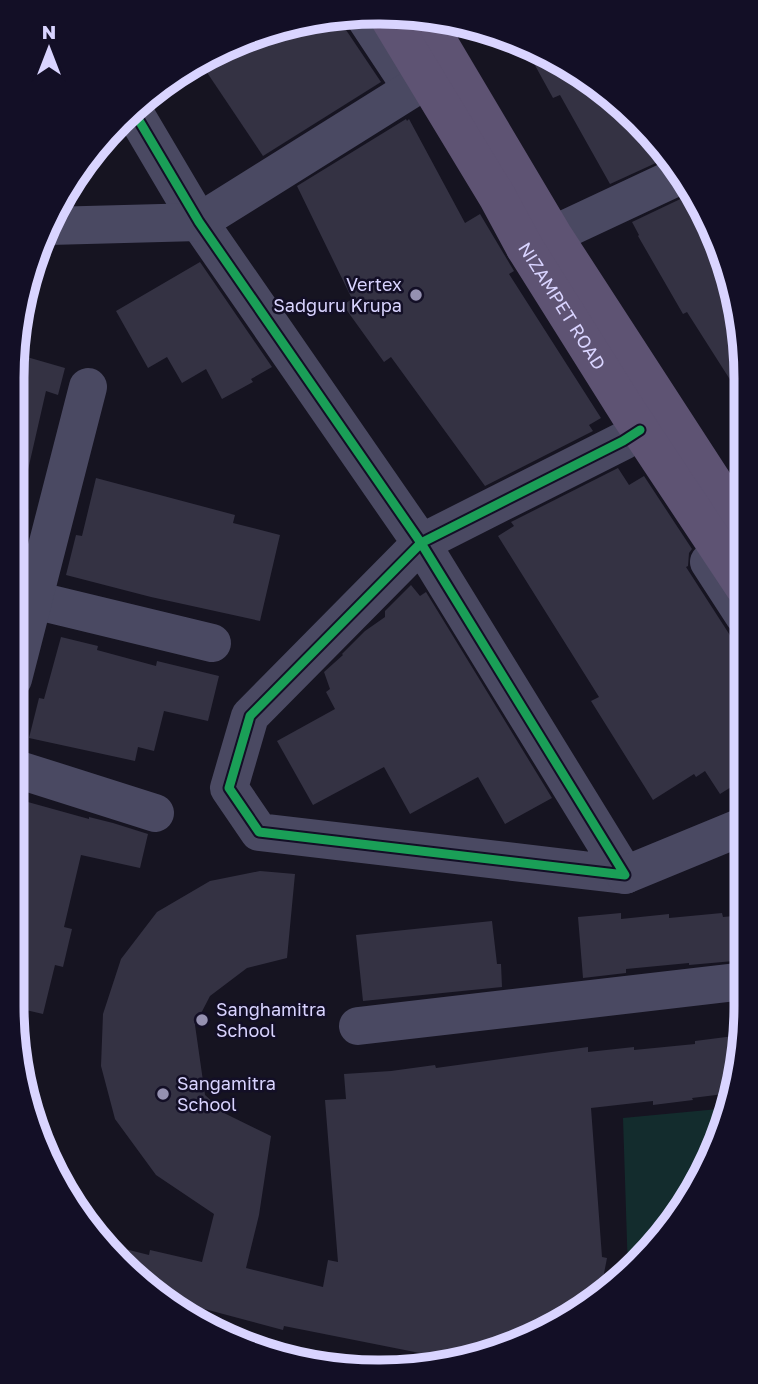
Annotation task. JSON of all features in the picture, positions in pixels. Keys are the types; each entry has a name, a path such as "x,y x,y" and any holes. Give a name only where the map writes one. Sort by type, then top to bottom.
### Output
{"main road":[{"name":"NIZAMPET ROAD","path":"392,25 420,85 498,198 539,242 734,512"},
{"name":"NIZAMPET ROAD","path":"429,29 634,434 734,573"}],"street":[{"path":"370,24 420,85 734,599"},
{"path":"59,226 199,222 420,85"},
{"path":"138,119 199,222 421,543 625,875"},
{"path":"539,242 672,179"},
{"path":"24,638 88,387"},
{"path":"634,434 421,543 250,716 229,788 259,832 625,875 734,830"},
{"path":"34,600 212,643"},
{"path":"24,771 155,813"},
{"path":"358,1027 734,982"}],"green space":[{"path":"718,1109 707,1141 674,1202 628,1258 623,1118"}],"building":[{"path":"344,27 381,82 263,156 205,70 265,43 310,31"},
{"path":"531,59 576,84 613,112 659,162 610,184 560,95 553,98"},
{"name":"Vertex Sadguru Krupa","path":"409,119 465,223 480,214 514,271 509,274 601,418 589,425 593,431 485,486 391,357 384,362 343,305 352,299 297,186"},
{"path":"683,198 707,243 721,287 727,310 734,386 687,312 683,314 632,222"},
{"name":"Vertex Sadguru Krupa","path":"200,262 272,367 251,379 253,382 222,399 206,369 182,383 167,357 148,368 116,311"},
{"path":"25,356 65,368 58,395 46,391 25,483"},
{"path":"618,468 629,485 644,476 692,549 686,567 734,641 734,785 720,794 705,771 696,777 694,774 653,800 591,701 599,697 498,536 514,526 511,522"},
{"path":"96,478 235,515 233,523 280,535 260,621 66,575 76,535 82,536"},
{"path":"411,585 420,596 426,592 552,798 505,824 478,777 410,814 384,767 313,805 277,741 335,709 326,692 330,689 324,672 365,631 385,617 385,611"},
{"path":"61,637 98,646 97,650 156,666 157,661 219,676 208,721 164,711 154,751 138,747 135,761 29,738 39,698 44,699"},
{"path":"24,801 148,834 140,868 81,855 64,927 72,929 63,967 55,965 43,1014 24,1010"},
{"path":"260,871 295,874 287,958 247,968 210,996 195,1025 205,1095 226,1114 271,1136 259,1215 246,1268 323,1287 328,1260 338,1262 325,1100 346,1099 344,1074 435,1065 436,1068 588,1047 588,1052 634,1047 634,1050 695,1044 695,1041 732,1036 722,1094 653,1105 653,1101 591,1108 602,1257 607,1258 603,1280 576,1300 515,1333 471,1347 431,1355 284,1326 283,1330 191,1305 145,1272 128,1256 120,1248 149,1255 150,1250 202,1262 214,1214 156,1175 115,1119 101,1066 103,1014 121,959 157,912 210,881"},
{"path":"621,913 621,919 669,914 669,918 722,913 723,917 734,916 734,961 626,969 626,973 583,978 578,917"},
{"path":"492,921 497,964 501,964 502,987 363,1001 356,935"}],"cycle path":[{"path":"138,119 199,222 421,543"},
{"path":"421,543 640,430"},
{"path":"421,543 625,875 259,832 229,788 250,716 421,543"}],"place":[{"name":"Vertex Sadguru Krupa","path":"416,295"},
{"name":"Sanghamitra School","path":"202,1020"},
{"name":"Sangamitra School","path":"163,1094"}]}
